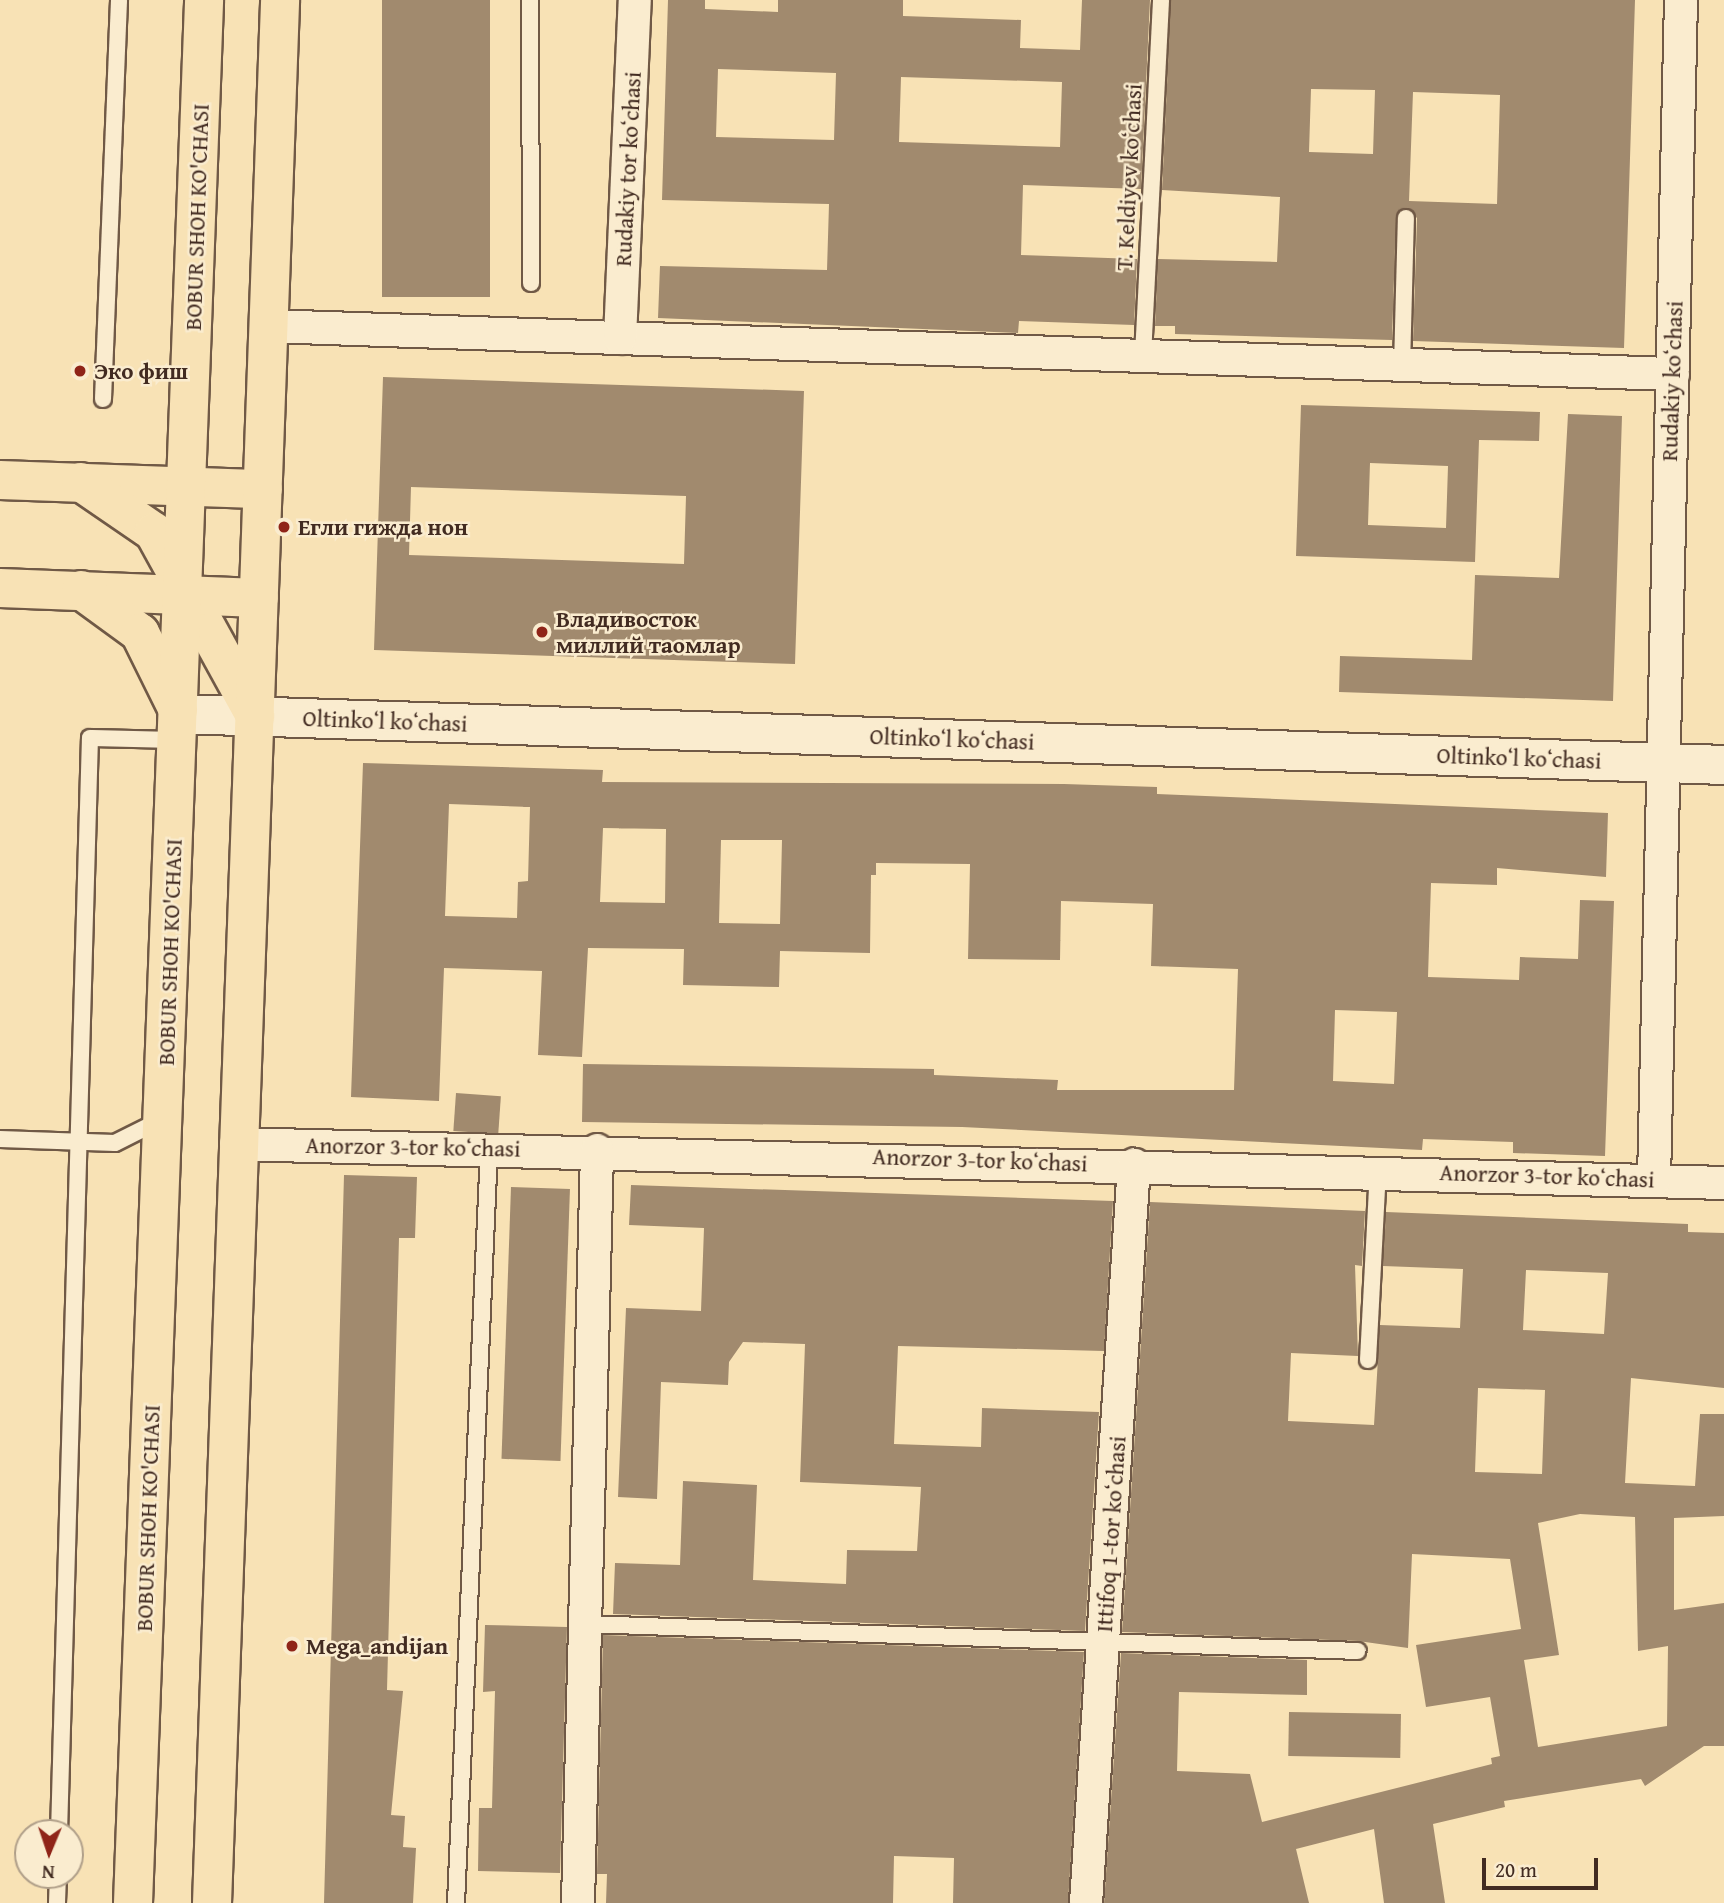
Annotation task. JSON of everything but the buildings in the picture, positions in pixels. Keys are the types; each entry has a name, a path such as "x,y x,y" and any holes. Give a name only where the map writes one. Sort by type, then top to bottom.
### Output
{"main road":[{"name":"BOBUR SHOH KO'CHASI","path":"132,1903 185,594 204,0"},
{"path":"212,1903 236,1144 255,716 281,0"},
{"path":"0,480 263,489"},
{"path":"81,482 155,532 185,594 255,716"},
{"path":"0,587 259,598"},
{"path":"81,590 140,632 179,727"},
{"name":"Oltinkoʻl koʻchasi","path":"179,727 255,716 1724,765"}],"street":[{"name":"Rudakiy tor koʻchasi","path":"620,338 635,0"},
{"name":"Rudakiy koʻchasi","path":"1654,1180 1660,763 1673,374 1681,0"},
{"path":"268,326 1402,367 1673,374"},
{"name":"Anorzor 3-tor koʻchasi","path":"236,1144 597,1150 1378,1170 1724,1183"},
{"path":"579,1903 597,1150"},
{"name":"Ittifoq 1-tor koʻchasi","path":"1086,1903 1134,1165"}],"lane":[{"path":"103,399 119,0"},
{"path":"530,0 531,283"},
{"name":"T. Keldiyev koʻchasi","path":"1143,356 1161,0"},
{"path":"1402,367 1406,219"},
{"path":"59,1819 75,1142 90,738 179,727"},
{"path":"0,1139 114,1143 163,1119"},
{"path":"456,1903 489,1149"},
{"path":"1368,1360 1378,1170"},
{"path":"586,1624 1358,1651"}],"place":[{"name":"Эко фиш","path":"80,371"},
{"name":"Егли гижда нон","path":"284,527"},
{"name":"Владивосток миллий таомлар","path":"542,632"},
{"name":"Mega_andijan","path":"292,1646"}]}
